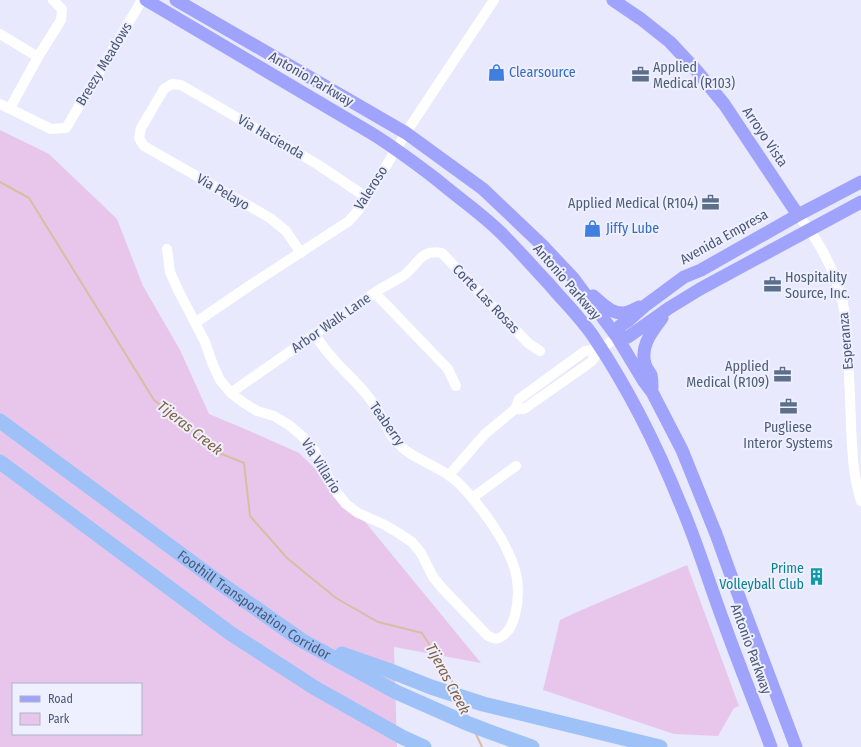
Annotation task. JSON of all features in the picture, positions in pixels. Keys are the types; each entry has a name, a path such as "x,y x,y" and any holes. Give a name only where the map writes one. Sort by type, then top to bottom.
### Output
{"highway":[{"name":"Foothill Transportation Corridor","path":"0,421 216,581 301,640 396,692 464,722 532,747"},
{"path":"0,462 230,633 315,688 420,747"},
{"path":"301,640 388,670 444,692 483,704 660,747"},
{"path":"402,737 424,747"}],"main road":[{"name":"Antonio Parkway","path":"146,0 396,149 457,195 498,230 562,299 594,337 643,420 675,491 694,538 770,747"},
{"name":"Antonio Parkway","path":"176,0 406,133 483,189 543,246 574,279 617,337 652,392 682,450 716,534 796,747"},
{"name":"Arroyo Vista","path":"613,0 641,19 670,42 696,70 724,104 798,215"},
{"name":"Avenida Empresa","path":"861,182 798,215 701,270 684,277 620,326 617,337 628,337 669,308 722,276 861,202"},
{"path":"574,279 603,305 611,310 624,313 646,305"},
{"path":"652,392 651,376 646,365 644,353 651,332 669,308"}],"street":[{"path":"0,104 10,108 38,57 61,20 62,9 53,0"},
{"name":"Breezy Meadows","path":"10,108 51,129 66,128 142,0"},
{"name":"Valeroso","path":"194,323 349,221 361,207 406,133 494,0"},
{"path":"0,34 38,57"},
{"name":"Via Hacienda","path":"139,138 141,128 164,89 172,84 182,85 317,164 366,197"},
{"name":"Via Pelayo","path":"139,138 144,146 270,218 286,232 301,253"},
{"name":"Esperanza","path":"798,215 822,250 836,280 843,305 848,350 852,448 855,477 861,502"},
{"name":"Via Villario","path":"167,249 170,272 194,323 205,342 220,380 231,393 250,407 274,416 302,436 314,450 337,493 346,504 358,513 390,528 412,542 421,553 433,577 442,588 487,635 493,639 498,639"},
{"name":"Corte Las Rosas","path":"430,252 436,251 442,253 528,343 540,351"},
{"name":"Arbor Walk Lane","path":"231,393 374,293 404,275 423,255 430,252"},
{"path":"374,293 448,369 456,386"},
{"name":"Teaberry","path":"315,335 332,357 366,394 395,441 414,456 449,475 472,498 493,526 514,565 518,595 513,622 508,632 498,639"},
{"name":"Avenida Empresa","path":"449,475 485,434 515,410 518,399 585,351 601,349 617,337"},
{"path":"472,498 516,466"}],"green space":[{"path":"0,130 49,154 117,219 143,286 180,350 209,414 299,453 348,501 481,663 394,647 397,747 0,747"},
{"path":"687,565 739,706 734,708 718,736 674,734 543,690 560,620"}],"waterway":[{"name":"Tijeras Creek","path":"0,182 29,198 154,400 217,452 244,463 250,516 287,558 336,598 378,622 422,633 451,679 455,688"},
{"name":"Tijeras Creek","path":"463,704 468,717"},
{"name":"Tijeras Creek","path":"476,734 482,747"}],"place":[{"name":"Clearsource","path":"496,72"},
{"name":"Applied Medical (R103)","path":"640,75"},
{"name":"Applied Medical (R104)","path":"711,203"},
{"name":"Jiffy Lube","path":"593,228"},
{"name":"Hospitality Source, Inc.","path":"772,285"},
{"name":"Applied Medical (R109)","path":"782,374"},
{"name":"Pugliese Interor Systems","path":"788,407"},
{"name":"Prime Volleyball Club","path":"817,576"}]}
